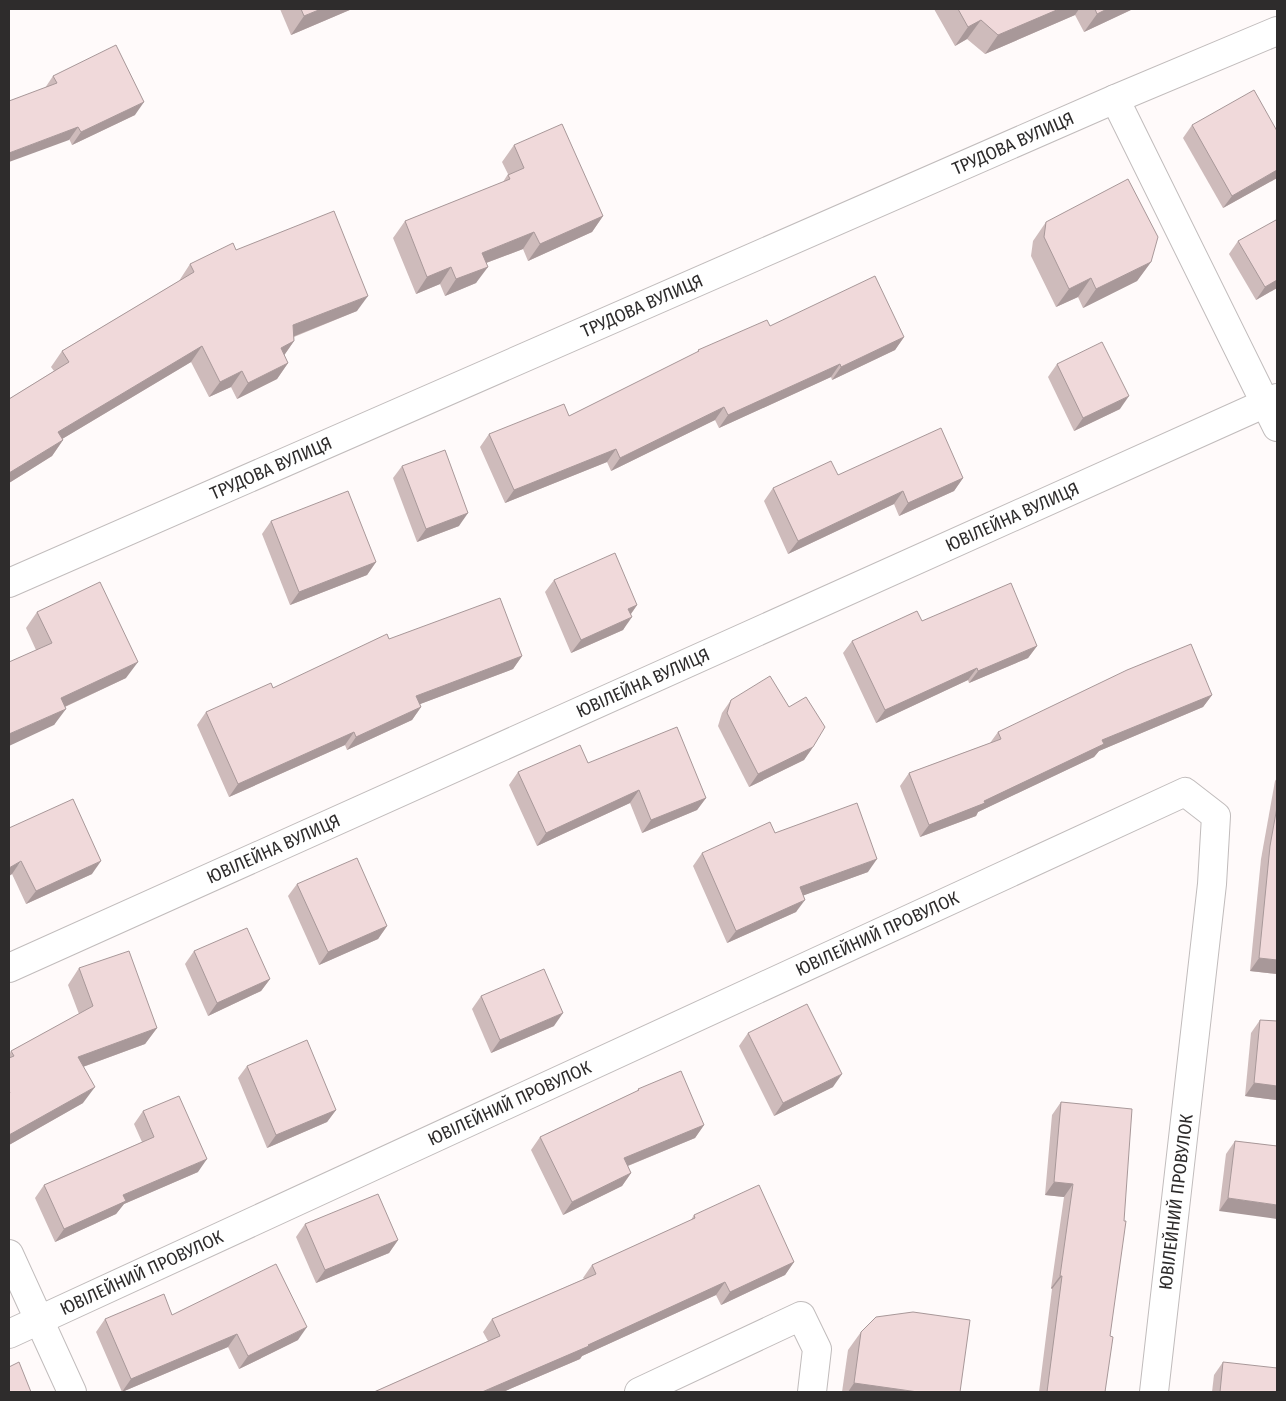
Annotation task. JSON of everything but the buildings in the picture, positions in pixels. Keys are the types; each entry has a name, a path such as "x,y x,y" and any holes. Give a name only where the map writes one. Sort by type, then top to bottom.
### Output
{"street":[{"name":"ТРУДОВА ВУЛИЦЯ","path":"9,583 1115,99 1277,31"},
{"path":"1115,99 1274,410"},
{"name":"ЮВІЛЕЙНА ВУЛИЦЯ","path":"9,968 1274,410"},
{"name":"ЮВІЛЕЙНИЙ ПРОВУЛОК","path":"9,1334 1185,792 1216,816 1212,884 1154,1392"},
{"path":"9,1254 72,1392"},
{"path":"639,1392 801,1316 817,1349 812,1392"}]}
